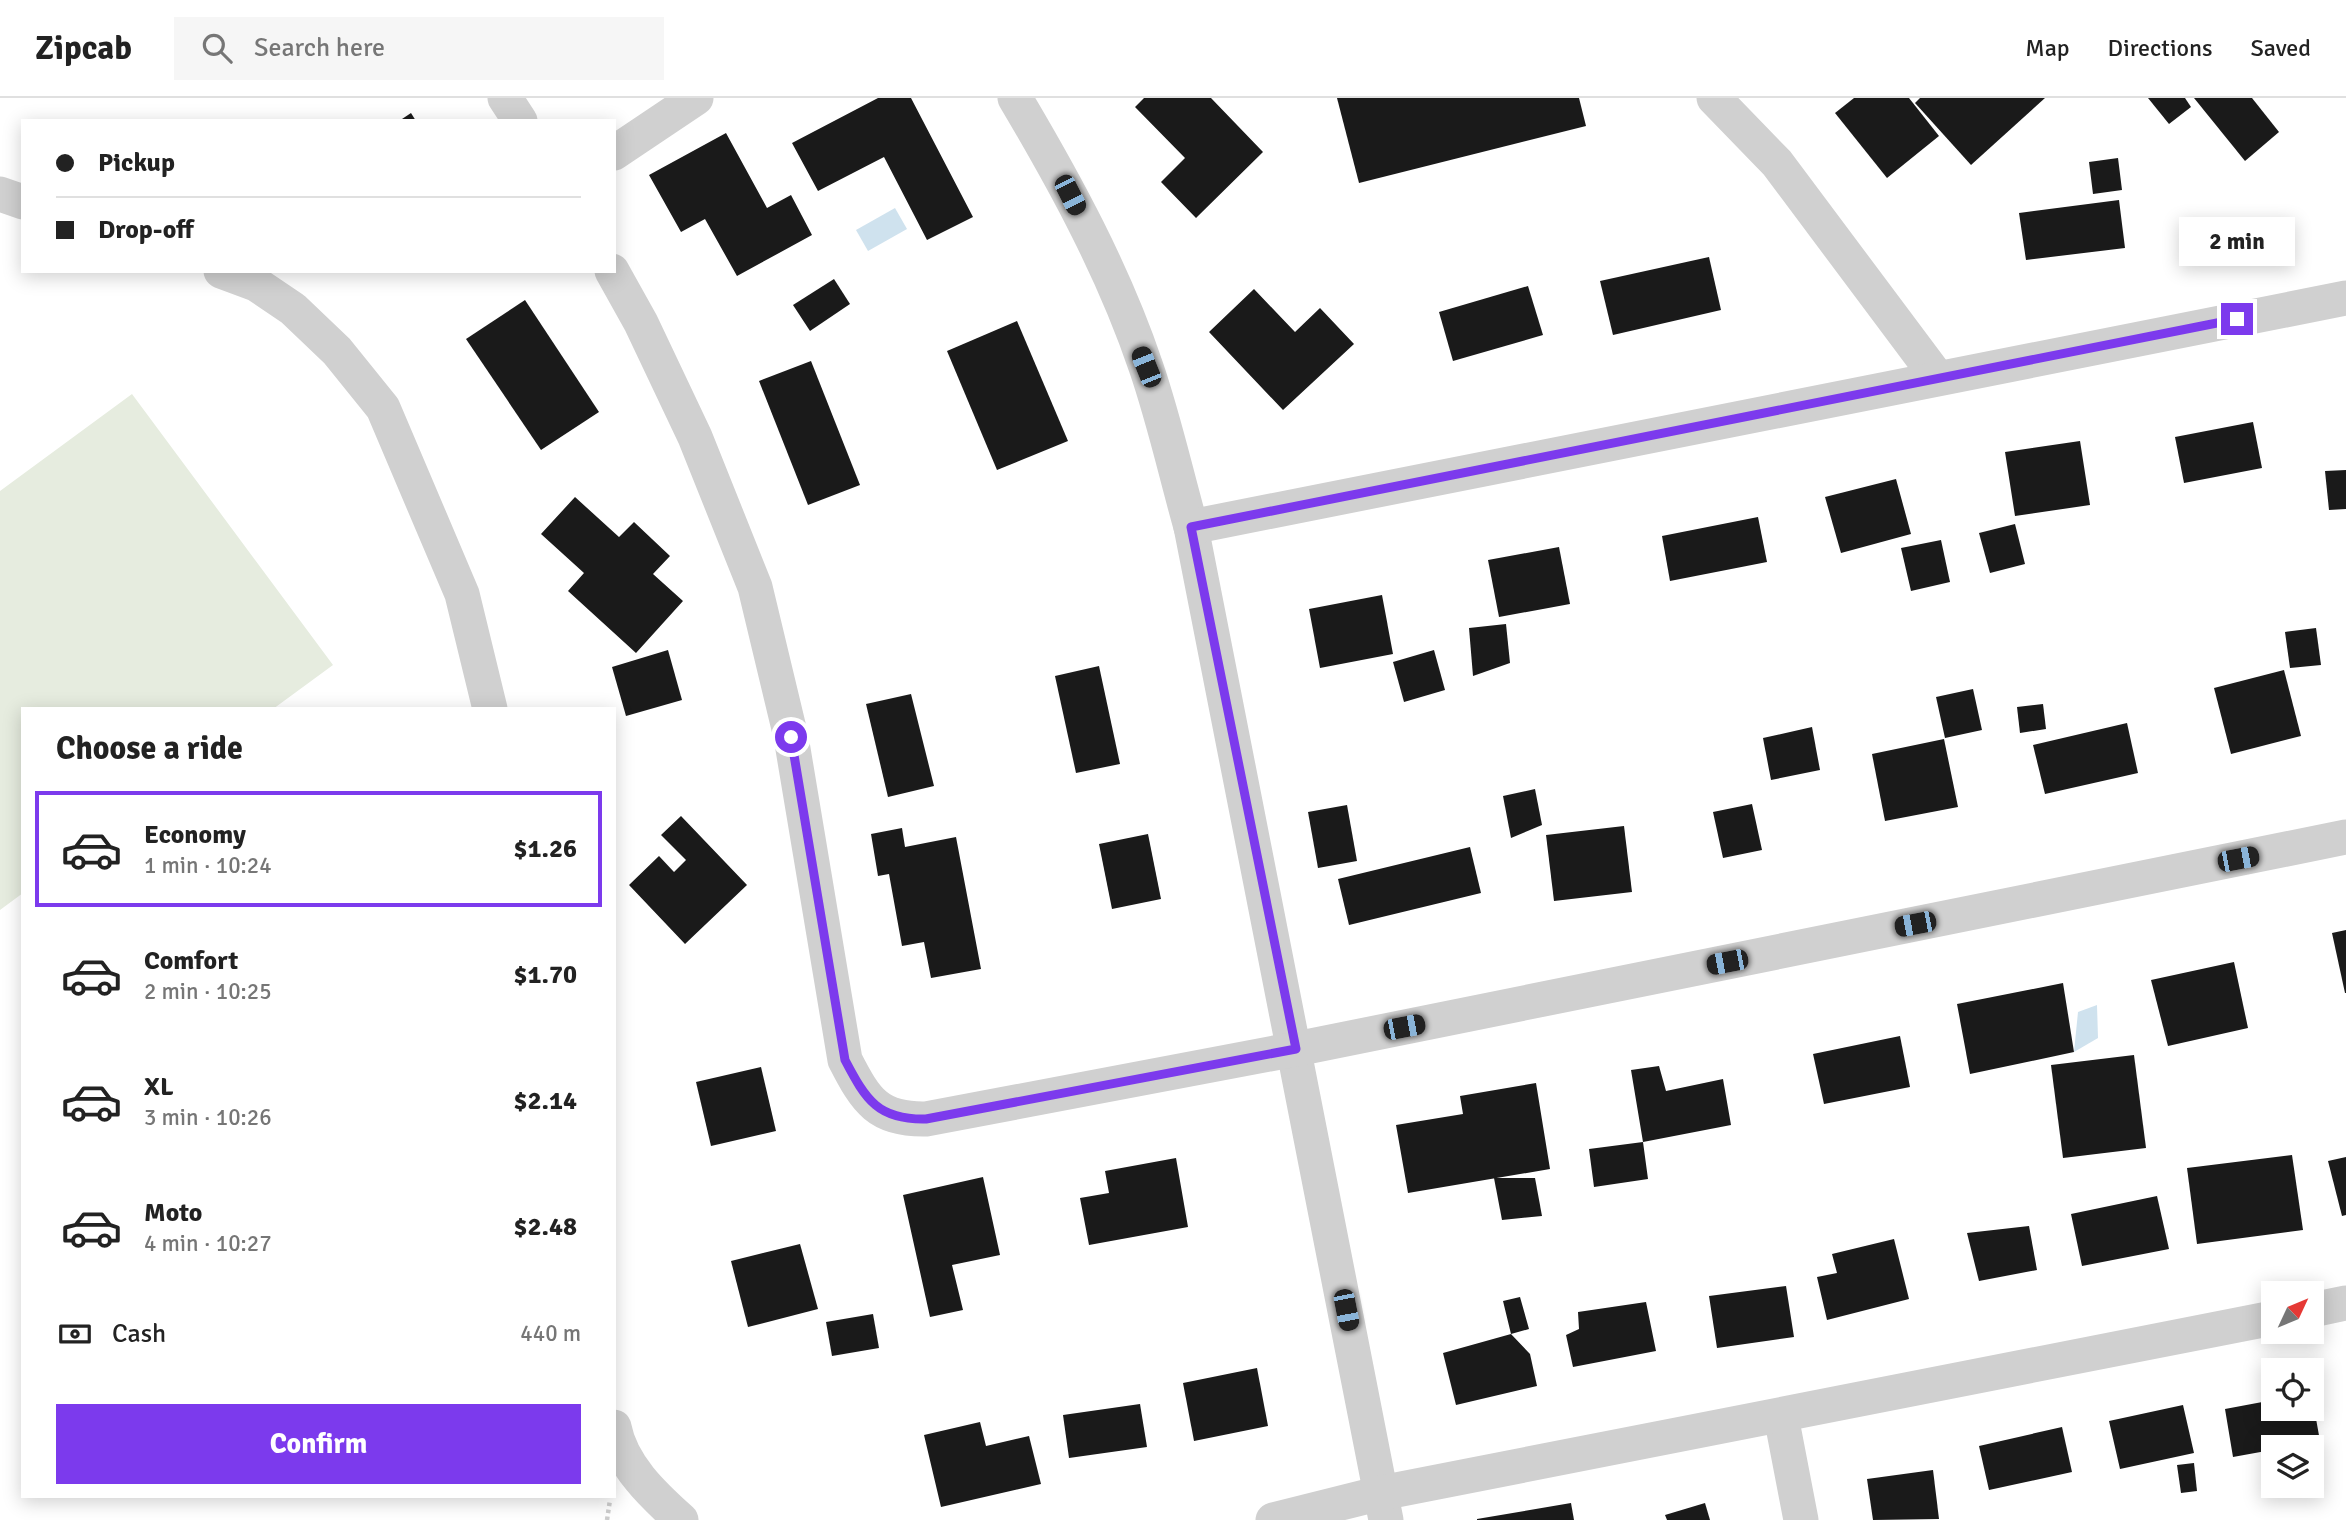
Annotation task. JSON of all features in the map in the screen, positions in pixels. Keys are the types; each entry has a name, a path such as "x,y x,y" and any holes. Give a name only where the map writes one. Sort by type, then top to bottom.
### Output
{"street":[{"path":"505,98 519,119"},
{"path":"616,152 696,98"},
{"path":"1016,98 1058,171 1106,267 1146,367 1191,527 1296,1049 1384,1507"},
{"path":"1714,98 1777,163 1937,377"},
{"path":"0,194 21,201"},
{"path":"226,273 256,284 292,309 337,351 383,408 462,594 490,707"},
{"path":"613,273 641,323 695,437 755,587 791,737 845,1060 859,1087 878,1107 899,1119 926,1119 1296,1049 2346,837"},
{"path":"1191,527 2346,298"},
{"path":"2324,1308 2346,1303"},
{"path":"1273,1520 1384,1507 1781,1416 2261,1320"},
{"path":"1781,1416 1801,1520"},
{"path":"616,1438 640,1479 681,1520"}],"path":[{"path":"607,1520 610,1498"}],"shaded area":[{"path":"132,394 333,665 276,707 21,707 21,894 0,910 0,491"}],"water":[{"path":"895,208 907,229 868,251 856,230"},
{"path":"2097,1005 2098,1038 2074,1052 2078,1012"}],"building":[{"path":"878,98 911,98 973,217 927,240 884,157 818,191 792,143"},
{"path":"1144,98 1211,98 1263,152 1196,218 1161,182 1185,158 1135,107"},
{"path":"1337,98 1579,98 1586,126 1359,183"},
{"path":"1854,98 1909,98 1939,136 1887,178 1835,113"},
{"path":"1920,98 2045,98 1971,165 1915,103"},
{"path":"2148,98 2185,98 2191,107 2169,124"},
{"path":"2194,98 2252,98 2279,132 2245,161"},
{"path":"411,113 415,119 402,119"},
{"path":"726,133 767,208 791,195 812,235 737,276 705,219 681,232 649,175"},
{"path":"2118,158 2122,190 2093,194 2089,162"},
{"path":"2119,200 2125,248 2026,260 2019,213"},
{"path":"1709,257 1721,310 1613,335 1600,281"},
{"path":"834,279 850,304 810,331 793,305"},
{"path":"1528,286 1543,335 1453,361 1439,312"},
{"path":"1254,289 1295,332 1320,308 1354,344 1283,410 1209,332"},
{"path":"525,300 599,412 541,450 466,339"},
{"path":"1017,321 1068,441 997,470 947,351"},
{"path":"811,361 860,485 808,505 759,381"},
{"path":"2253,422 2262,468 2184,483 2175,437"},
{"path":"2080,441 2090,505 2015,516 2005,452"},
{"path":"2346,470 2346,509 2329,510 2325,471"},
{"path":"1896,479 1911,534 1841,553 1825,497"},
{"path":"575,497 619,537 634,522 670,556 653,574 683,601 636,653 568,591 584,573 541,534"},
{"path":"1758,517 1767,562 1670,581 1662,536"},
{"path":"2015,524 2025,564 1990,573 1979,533"},
{"path":"1941,540 1950,582 1911,591 1901,548"},
{"path":"1559,547 1570,604 1499,617 1488,560"},
{"path":"1382,595 1393,654 1320,668 1309,609"},
{"path":"1506,624 1510,663 1473,676 1469,628"},
{"path":"2316,628 2321,665 2290,668 2285,632"},
{"path":"668,650 682,700 626,716 612,667"},
{"path":"1434,650 1445,690 1404,702 1393,662"},
{"path":"1099,666 1120,764 1076,773 1055,676"},
{"path":"2284,670 2301,736 2231,754 2214,688"},
{"path":"1973,689 1982,730 1945,738 1936,697"},
{"path":"911,694 934,786 888,797 866,704"},
{"path":"2043,704 2046,729 2020,733 2017,707"},
{"path":"2127,723 2138,773 2045,794 2033,745"},
{"path":"1812,727 1820,770 1771,780 1763,738"},
{"path":"1944,739 1958,807 1885,821 1872,754"},
{"path":"1535,789 1542,825 1511,838 1503,796"},
{"path":"1752,804 1762,850 1723,858 1713,812"},
{"path":"1347,805 1357,861 1318,868 1308,812"},
{"path":"681,816 747,885 685,944 629,885 659,856 674,872 686,860 661,835"},
{"path":"1624,826 1632,892 1554,901 1546,835"},
{"path":"902,828 905,847 956,837 981,969 931,978 924,942 902,946 889,874 878,876 871,834"},
{"path":"1148,834 1161,899 1112,909 1099,844"},
{"path":"1470,847 1481,893 1349,925 1338,879"},
{"path":"2346,930 2346,993 2345,993 2332,933"},
{"path":"2234,962 2248,1028 2168,1046 2151,980"},
{"path":"2063,983 2074,1052 1970,1074 1957,1004"},
{"path":"1900,1036 1910,1087 1824,1104 1813,1054"},
{"path":"2134,1055 2146,1148 2063,1158 2051,1065"},
{"path":"1659,1066 1666,1091 1723,1079 1731,1125 1643,1142 1631,1070"},
{"path":"761,1067 776,1131 711,1146 696,1082"},
{"path":"1536,1083 1550,1169 1408,1193 1396,1125 1463,1114 1460,1096"},
{"path":"1643,1142 1648,1179 1594,1187 1589,1149"},
{"path":"2292,1155 2303,1230 2197,1244 2187,1168"},
{"path":"2346,1157 2346,1215 2342,1216 2328,1161"},
{"path":"1176,1158 1188,1227 1089,1245 1080,1198 1109,1193 1105,1171"},
{"path":"983,1177 1000,1255 952,1265 963,1310 930,1317 903,1195"},
{"path":"1494,1178 1535,1178 1542,1216 1502,1220"},
{"path":"2157,1196 2169,1249 2082,1266 2071,1214"},
{"path":"2029,1226 2037,1270 1979,1281 1967,1233"},
{"path":"1894,1239 1909,1299 1827,1320 1817,1277 1837,1273 1832,1254"},
{"path":"800,1244 818,1309 748,1327 731,1261"},
{"path":"1786,1286 1794,1337 1717,1348 1709,1296"},
{"path":"1520,1297 1529,1329 1511,1334 1503,1301"},
{"path":"1646,1302 1656,1351 1573,1367 1566,1335 1579,1329 1578,1312"},
{"path":"873,1314 879,1348 832,1356 826,1322"},
{"path":"1511,1334 1530,1354 1537,1386 1456,1405 1443,1353"},
{"path":"1257,1368 1268,1426 1194,1441 1183,1383"},
{"path":"2261,1402 2261,1421 2316,1421 2319,1435 2261,1435 2261,1452 2233,1457 2225,1409"},
{"path":"1140,1404 1147,1447 1069,1458 1063,1415"},
{"path":"2183,1405 2194,1453 2120,1469 2109,1421"},
{"path":"980,1422 986,1446 1029,1436 1041,1484 941,1507 924,1435"},
{"path":"2062,1427 2072,1472 1989,1490 1979,1446"},
{"path":"2194,1463 2197,1491 2181,1493 2177,1465"},
{"path":"1933,1470 1939,1519 1873,1520 1867,1479"},
{"path":"1571,1503 1574,1520 1477,1520 1477,1519"},
{"path":"1705,1503 1710,1520 1667,1520 1665,1515"}],"route":[{"path":"791,737 845,1060 859,1087 878,1107 899,1119 926,1119 1296,1049 1191,527 2237,319"}]}
